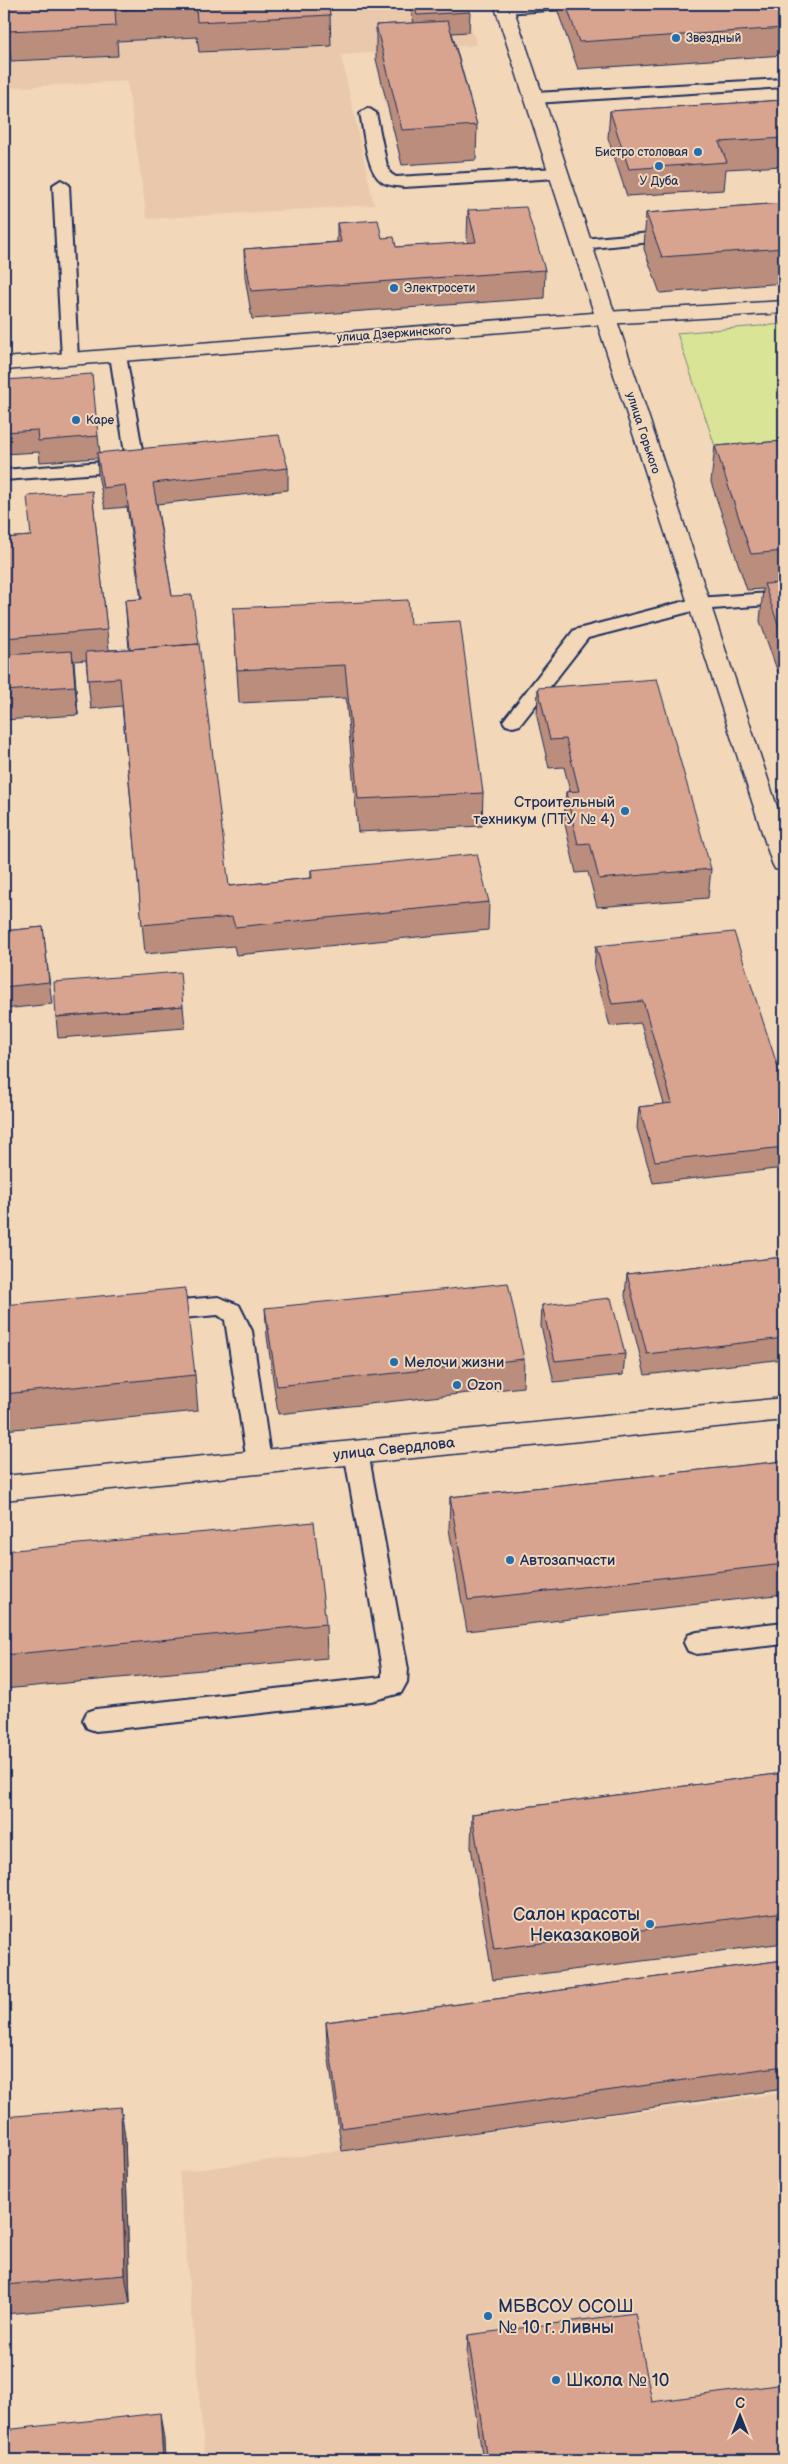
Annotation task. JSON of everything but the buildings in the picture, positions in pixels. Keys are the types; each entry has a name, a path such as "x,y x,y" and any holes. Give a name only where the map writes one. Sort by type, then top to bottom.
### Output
{"street":[{"name":"улица Горького","path":"504,6 697,604 784,862"},
{"name":"улица Дзержинского","path":"4,364 606,318 784,307"},
{"name":"улица Свердлова","path":"4,1488 784,1409"}],"lane":[{"path":"504,6 579,4"},
{"path":"535,98 784,83"},
{"path":"368,113 381,171 388,179 404,182 558,173"},
{"path":"61,185 70,359"},
{"path":"582,244 688,235"},
{"path":"4,475 127,466 135,462 118,355"},
{"path":"513,722 581,634 697,604 784,598"},
{"path":"131,1314 218,1306 225,1307 234,1314 240,1331 259,1462"},
{"path":"96,1720 371,1690 392,1685 395,1669 356,1452"},
{"path":"697,1643 784,1633"}],"shaded area":[{"path":"4,4 463,4 477,45 341,55 374,205 147,219 127,81 4,88"},
{"name":"МБВСОУ ОСОШ № 10 г. Ливны","path":"784,2093 784,2460 205,2460 179,2172"}],"green space":[{"path":"784,324 784,468 724,473 677,333"}],"place":[{"name":"Звездный","path":"676,38"},
{"name":"Бистро столовая","path":"698,152"},
{"name":"У Дуба","path":"659,166"},
{"name":"Электросети","path":"394,288"},
{"name":"Каре","path":"76,420"},
{"name":"Строительный техникум (ПТУ № 4)","path":"625,811"},
{"name":"Мелочи жизни","path":"394,1362"},
{"name":"Ozon","path":"457,1385"},
{"name":"Автозапчасти","path":"510,1560"},
{"name":"Салон красоты Неказаковой","path":"650,1924"},
{"name":"МБВСОУ ОСОШ № 10 г. Ливны","path":"488,2316"},
{"name":"Школа № 10","path":"556,2380"}]}
